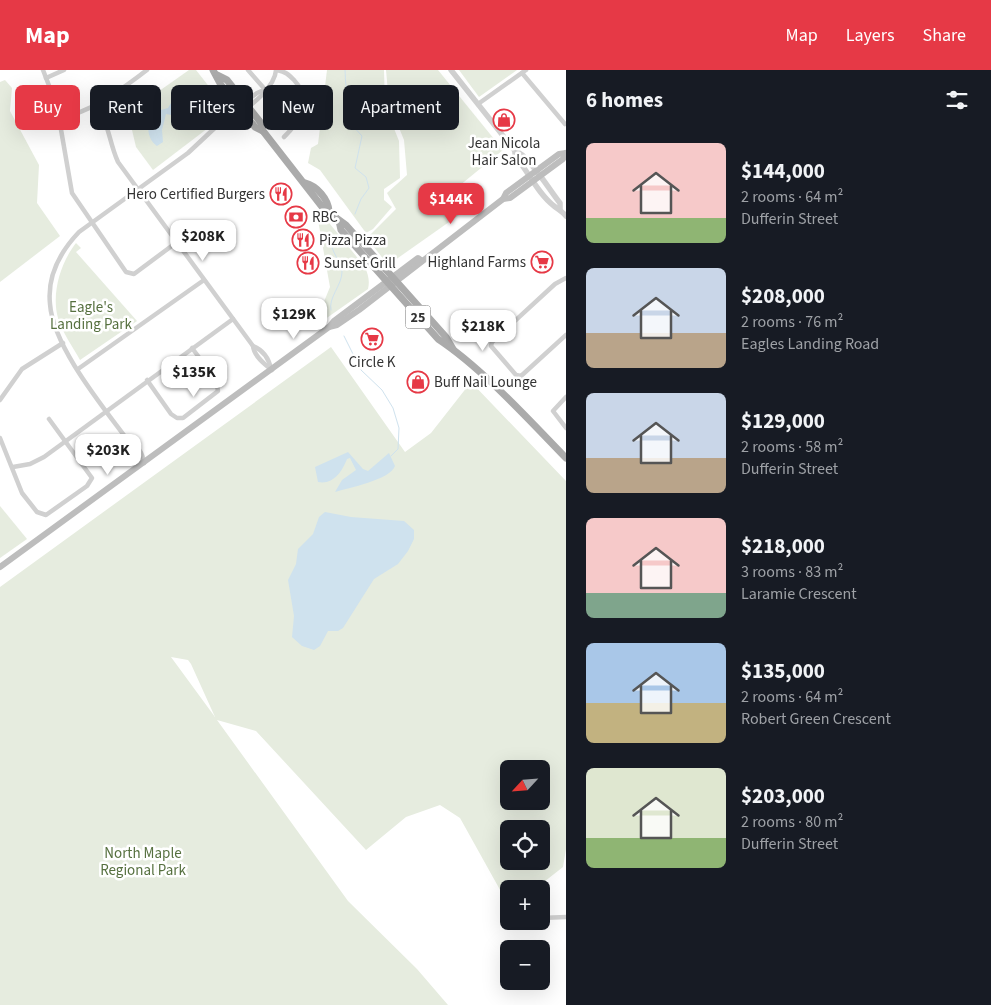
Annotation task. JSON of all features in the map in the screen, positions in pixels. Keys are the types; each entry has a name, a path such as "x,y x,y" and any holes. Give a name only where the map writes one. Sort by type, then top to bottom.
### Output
{"main road":[{"path":"215,72 221,85"},
{"name":"25","path":"253,115 262,123 263,131 323,208 339,221 341,230 446,337 453,349 516,407 566,458"},
{"path":"0,567 272,370 330,327 334,321 421,264 422,260 503,199 510,198 559,154 566,153"}],"street":[{"path":"43,70 48,85"},
{"path":"46,78 64,70"},
{"path":"125,85 147,70"},
{"path":"248,70 263,89"},
{"path":"270,85 274,81 277,70 285,71 298,85"},
{"path":"451,70 515,151 520,152 555,207 560,209 566,216"},
{"path":"478,104 524,72 565,124"},
{"path":"253,102 260,98 263,92"},
{"path":"61,130 72,193 129,274 136,273 177,242"},
{"path":"109,130 115,155 138,189 253,346 259,348 269,361 272,370"},
{"path":"144,463 143,456 134,444 129,442 106,410 63,343 54,324 50,305 53,277 64,248 78,232 215,130"},
{"path":"284,137 290,130"},
{"path":"566,278 546,292 491,346 516,375 520,376 566,335"},
{"path":"78,368 204,280"},
{"path":"13,467 44,457 233,319"},
{"path":"0,400 22,370 63,343"},
{"path":"147,380 171,414 177,418 183,418 214,396 218,391 216,380 192,348"},
{"path":"566,397 553,411 566,428"},
{"path":"0,438 13,467 18,485 29,503 42,515 52,512 91,482 87,469 49,419"},
{"path":"550,918 566,917"}],"green space":[{"path":"189,70 196,70 208,85 171,85 171,130 205,130 153,170 136,147 132,130 161,130 161,90"},
{"path":"327,70 384,70 384,85 343,85 343,130 395,130 399,141 400,178 384,189 384,200 392,207 373,229 366,233 320,170 308,163 311,148 318,144 320,130 333,130 333,85 325,85"},
{"path":"386,70 438,70 450,85 387,85"},
{"path":"459,70 517,70 479,97"},
{"path":"5,80 12,88 10,111 15,120 15,130 20,130 39,165 37,203 60,236 0,282 0,82"},
{"path":"459,96 503,150 448,195 459,215 388,265 367,238 396,209 387,193 407,175 404,140 400,130 459,130"},
{"path":"321,213 365,267 369,283 368,289 321,322 316,321 330,287 318,220"},
{"name":"Eagle's Landing Park","path":"76,243 81,248 76,252 137,321 80,360 65,334 56,308 57,288 62,268"},
{"name":"North Maple Regional Park","path":"331,347 405,452 431,433 471,382 566,481 566,849 563,867 546,880 500,880 500,890 460,818 440,805 406,817 366,850 256,731 217,720 348,901 417,969 448,1005 0,1005 0,587","holes":["171,657 188,660 191,664 215,717"]},
{"path":"0,506 27,539 0,558"}],"water":[{"path":"171,103 171,115 166,114 162,130 163,142 157,146 151,140 149,130 161,130 161,110 168,108"},
{"path":"348,452 363,469 368,471 389,453 395,466 392,471 377,479 335,492 342,480 356,470 350,458 347,459 340,473 328,482 318,482 315,467"},
{"path":"325,512 351,517 404,521 414,530 414,539 398,564 374,579 343,628 338,631 328,631 320,646 314,650 302,646 292,637 294,616 288,580 296,564 298,549 313,534 319,517"}],"waterway":[{"path":"345,70 346,85"},
{"path":"355,214 361,199 369,188 366,177 355,168 362,136 356,130"},
{"path":"331,241 342,272 340,282 331,301 331,310"},
{"path":"344,336 361,370 382,390 393,408 399,428 398,449 391,456"}],"place":[{"name":"Jean Nicola Hair Salon","path":"504,120"},
{"name":"Hero Certified Burgers","path":"281,194"},
{"name":"RBC","path":"296,217"},
{"name":"Pizza Pizza","path":"303,240"},
{"name":"Highland Farms","path":"542,262"},
{"name":"Sunset Grill","path":"308,263"},
{"name":"Circle K","path":"372,339"},
{"name":"Buff Nail Lounge","path":"418,382"}]}
